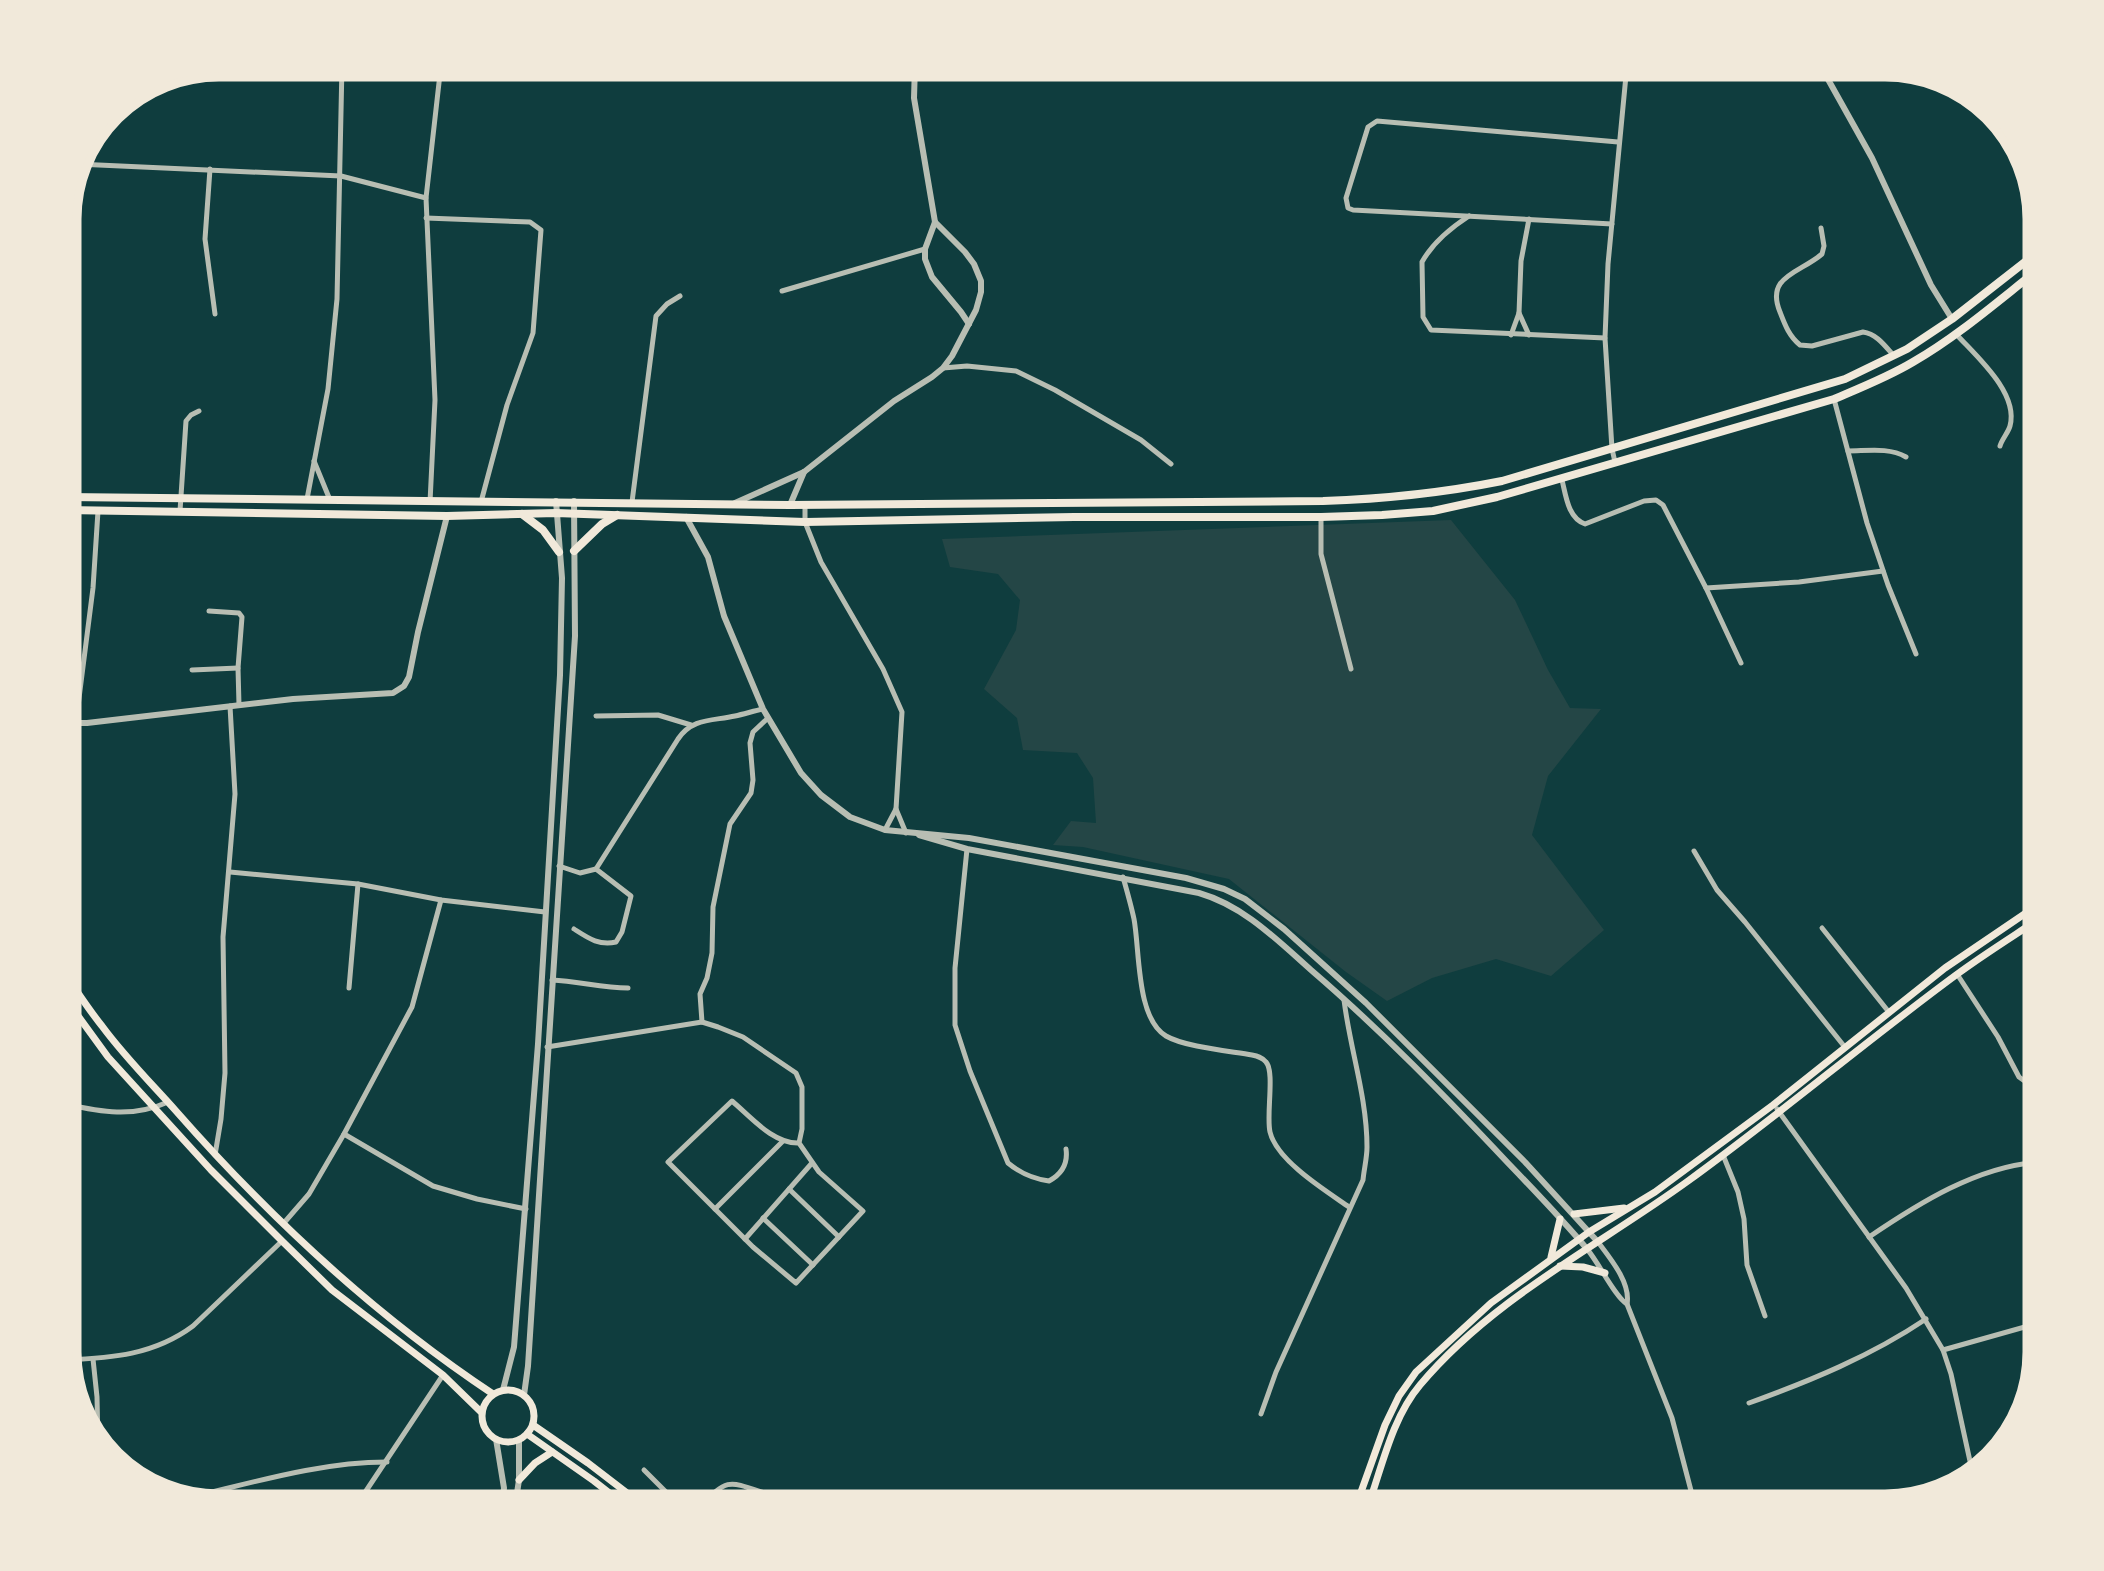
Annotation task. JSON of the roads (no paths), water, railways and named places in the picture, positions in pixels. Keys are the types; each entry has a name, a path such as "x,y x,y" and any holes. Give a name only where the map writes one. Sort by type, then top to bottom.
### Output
{"main road":[{"path":"77,497 804,505 1388,499 1447,492 1502,481 1845,379 1894,356 1952,319 2027,260"},
{"path":"77,510 447,516 556,513 805,522 1087,517 1321,517 1433,512 1562,480 1834,400 1912,363 1956,334 2027,278"},
{"path":"523,514 542,530 559,552"},
{"path":"574,551 591,533 617,515"},
{"path":"1360,1494 1385,1424 1399,1396 1416,1372 1491,1303 1551,1257 1655,1192 1773,1105 1945,968 2027,912"},
{"path":"1372,1494 1405,1407 1420,1384 1449,1353 1530,1286 1723,1155 1957,974 2027,927"},
{"path":"77,991 101,1026 168,1102 215,1155 283,1224 333,1272 440,1359 493,1394"},
{"path":"77,1015 96,1042 211,1170 282,1241 332,1290 443,1375 481,1412"},
{"path":"1574,1214 1628,1208"},
{"path":"1551,1257 1560,1219"},
{"path":"1559,1266 1583,1267 1605,1273"},
{"path":"503,1390 514,1390 524,1395 531,1403 534,1414 533,1425 527,1434 519,1440 507,1442 487,1433 481,1412 485,1402 493,1394 503,1390"},
{"path":"533,1425 628,1494"},
{"path":"527,1434 611,1494"},
{"path":"519,1480 535,1463 552,1452"}],"street":[{"path":"307,499 334,343 342,77"},
{"path":"430,502 435,400 426,198 440,77"},
{"path":"915,77 914,99 935,222 925,250 925,259 928,271 969,324"},
{"path":"1615,463 1605,338 1618,142 1626,77"},
{"path":"1826,77 1872,158 1931,285 1952,319"},
{"path":"1612,224 1348,208 1346,198 1371,123 1387,120 1618,142"},
{"path":"88,164 341,176 426,198"},
{"path":"210,169 205,239 215,314"},
{"path":"1471,215 1456,225 1422,262 1423,317 1431,330 1605,338"},
{"path":"426,218 530,222 541,230 533,333 507,405 481,502"},
{"path":"1511,335 1519,313 1521,261 1530,219"},
{"path":"734,503 804,472 894,401 943,368 969,324 981,292 979,274 965,252 935,222"},
{"path":"1821,228 1824,246 1822,254 1779,283 1775,292 1776,302 1788,332 1800,345 1812,346 1863,332 1870,333 1894,356"},
{"path":"782,291 925,250"},
{"path":"632,502 656,316 667,304 680,296"},
{"path":"1519,313 1529,335"},
{"path":"1956,334 2003,390 2011,412 2010,427 2000,446"},
{"path":"943,368 967,366 1016,371 1055,390 1141,440 1171,464"},
{"path":"1834,400 1882,570 1916,654"},
{"path":"180,512 186,421 199,411"},
{"path":"1848,451 1885,450 1898,452 1906,457"},
{"path":"314,461 331,501"},
{"path":"790,505 804,472"},
{"path":"1562,480 1572,514 1578,522 1585,524 1644,501 1656,500 1663,505 1741,663"},
{"path":"503,1390 514,1347 526,1209 560,675 562,611 556,501"},
{"path":"524,1395 575,636 574,501"},
{"path":"804,505 805,522 821,562 899,701 902,722 896,809 885,830"},
{"path":"77,714 93,588 98,511"},
{"path":"77,722 293,699 393,693 404,686 409,677 447,516"},
{"path":"686,517 708,557 724,616 763,709 801,773 821,795 849,817 885,830 917,835 967,849 1199,893 1241,912 1280,941 1343,996 1449,1101 1579,1239 1605,1273 1620,1299 1628,1304"},
{"path":"1321,517 1321,554 1351,669"},
{"path":"1706,588 1799,582 1882,570"},
{"path":"209,611 241,615 239,705"},
{"path":"192,670 238,668"},
{"path":"215,1155 222,1119 225,1073 223,937 235,794 230,706"},
{"path":"559,866 580,873 596,869 678,739 691,724 763,709"},
{"path":"596,716 658,715 691,724"},
{"path":"702,1022 700,994 707,978 712,953 713,906 730,824 751,793 753,780 750,743 753,733 768,718"},
{"path":"896,809 906,833"},
{"path":"917,835 929,833 969,838 1186,878 1224,889 1245,899 1284,929 1366,1003 1525,1162 1598,1242 1619,1273 1628,1296 1628,1304 1672,1418 1692,1494"},
{"path":"967,849 954,996 955,1025 964,1053 1008,1163 1016,1170 1049,1181 1064,1168 1066,1149"},
{"path":"1694,851 1724,900 1745,922 1844,1046"},
{"path":"574,929 592,940 606,944 616,942 622,932 631,896 596,869"},
{"path":"230,872 358,884 441,900 545,912"},
{"path":"1123,877 1133,916 1143,994 1153,1025 1168,1038 1252,1055 1268,1063 1271,1072 1268,1112 1273,1141 1306,1177 1349,1207"},
{"path":"349,988 358,884"},
{"path":"283,1224 309,1194 412,1007 441,900"},
{"path":"1822,928 1888,1012"},
{"path":"1957,974 1998,1037 2020,1077 2027,1082"},
{"path":"552,979 606,988 628,988"},
{"path":"1261,1414 1276,1372 1363,1180 1367,1149 1363,1098 1348,1034 1343,996"},
{"path":"548,1046 702,1022 743,1037 796,1073 802,1087 802,1129 799,1143 812,1163 863,1211 796,1283 745,1239 668,1163 732,1101 772,1135 783,1141 799,1143"},
{"path":"77,1106 111,1113 133,1113 168,1102"},
{"path":"1773,1105 1870,1237 1926,1319 1943,1350 1951,1374 1971,1466"},
{"path":"344,1134 433,1186 526,1209"},
{"path":"715,1209 783,1141"},
{"path":"1723,1155 1738,1192 1744,1219 1747,1265 1765,1316"},
{"path":"745,1239 812,1163"},
{"path":"1870,1237 1914,1207 1963,1184 2000,1168 2027,1164"},
{"path":"789,1189 839,1237"},
{"path":"763,1218 813,1265"},
{"path":"77,1360 152,1350 178,1337 282,1241"},
{"path":"1749,1403 1819,1378 1885,1345 1926,1319"},
{"path":"1943,1350 2027,1326"},
{"path":"93,1359 98,1425"},
{"path":"364,1494 443,1375"},
{"path":"496,1439 503,1494"},
{"path":"517,1494 519,1440"},
{"path":"208,1493 360,1462 387,1462"},
{"path":"644,1470 668,1494"},
{"path":"713,1494 720,1487 735,1483 764,1493"}]}
